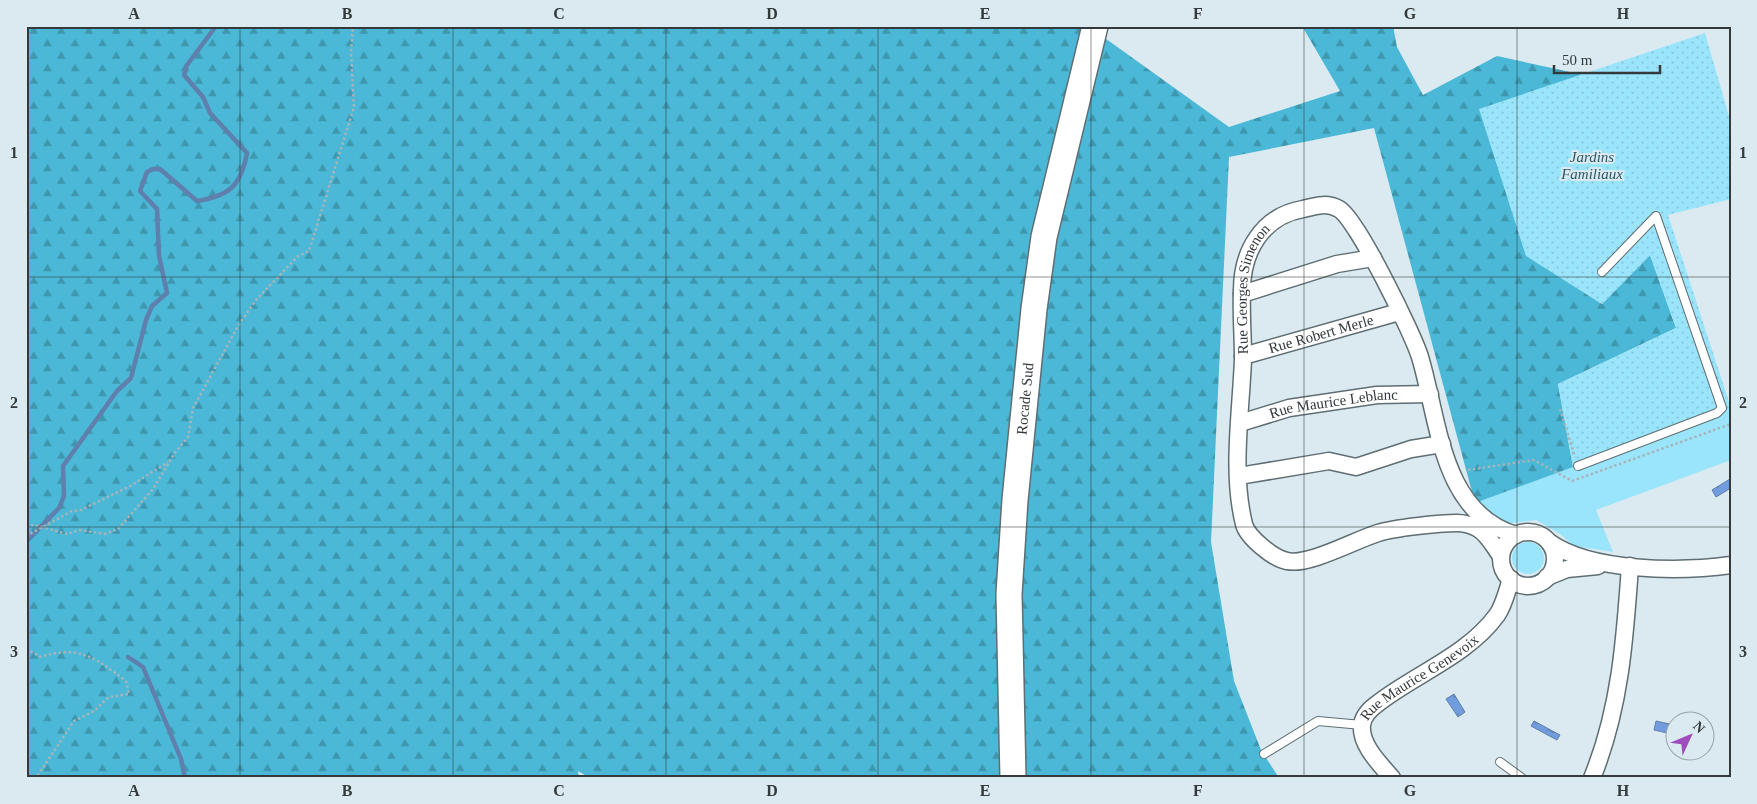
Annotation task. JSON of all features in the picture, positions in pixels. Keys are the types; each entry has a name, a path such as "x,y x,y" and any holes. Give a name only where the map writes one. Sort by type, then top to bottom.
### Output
{"main road":[{"name":"Rocade Sud","path":"1013,778 1009,594 1015,500 1034,309 1044,237 1095,26"},
{"path":"1015,500 1026,778"}],"street":[{"name":"Rue Georges Simenon","path":"1501,556 1484,533 1472,526 1458,522 1379,533 1304,560 1286,561 1261,547 1245,527 1239,476 1243,356 1242,270 1258,235 1277,219 1296,210 1326,204 1339,209 1348,216 1373,258 1419,354 1451,472 1465,498 1476,512 1491,524 1516,535"},
{"path":"1242,294 1337,264 1373,258"},
{"name":"Rue Robert Merle","path":"1243,356 1399,312"},
{"name":"Rue Maurice Leblanc","path":"1240,423 1289,408 1377,395 1430,394"},
{"path":"1239,476 1329,461 1356,467 1411,449 1442,444"},
{"path":"1612,565 1562,551 1536,533 1529,532 1516,535 1504,546 1501,556 1504,569 1511,579 1526,585 1534,585 1547,577 1567,569 1612,565 1710,568 1731,565"},
{"path":"1547,577 1554,564 1555,556 1549,542"},
{"path":"1592,778 1615,708 1625,636 1630,566"},
{"path":"1710,568 1731,574"},
{"name":"Rue Maurice Genevoix","path":"1392,778 1370,751 1362,733 1362,725 1368,713 1377,703 1463,647 1481,632 1497,614 1511,579"}],"lane":[{"path":"1578,466 1717,413 1722,408 1656,216 1602,272"},
{"path":"1264,754 1318,721 1362,725"},
{"path":"1500,762 1522,778"}],"path":[{"path":"26,526 34,525 67,534 80,530 105,534 118,529 153,489 170,461 188,437 193,408 238,326 256,300 298,256 309,251 354,107 351,52 354,26"},
{"path":"1560,409 1582,478"},
{"path":"26,536 72,511 81,510 132,485 170,461"},
{"path":"26,649 41,657 54,653 75,651 107,666 126,681 129,694 126,696 109,697 94,711 74,721 36,778"}],"green space":[{"path":"26,26 1088,26 1229,127 1340,91 1302,26 1393,26 1397,47 1423,95 1497,56 1593,77 1483,120 1526,255 1602,304 1650,255 1676,328 1558,384 1573,467 1475,503 1374,128 1229,157 1211,542 1234,681 1261,750 1279,778 590,778 578,771 579,778 26,778"},
{"name":"Jardins Familiaux","path":"1705,33 1731,123 1731,199 1668,215 1731,408 1573,467 1558,384 1676,328 1650,255 1602,304 1526,256 1479,109"},
{"path":"1731,408 1731,460 1596,510 1613,552 1574,546 1560,534 1536,520 1506,524 1475,503"},
{"path":"1528,542 1540,546 1544,558 1540,570 1528,574 1516,570 1512,558 1516,546"}],"water":[{"path":"1730,479 1731,488 1716,497 1712,490"},
{"path":"1454,694 1465,712 1458,717 1446,699"},
{"path":"1534,721 1560,735 1557,740 1531,726"},
{"path":"1656,721 1664,723 1664,732 1654,730"}],"waterway":[{"path":"26,542 59,508 64,496 63,466 117,391 131,378 146,320 152,306 167,293 159,256 157,209 140,191 147,172 153,169 160,169 197,201 217,196 232,188 241,174 247,153 210,113 203,97 184,75 187,65 216,26"},
{"path":"128,657 143,667 181,759 185,778"}]}
